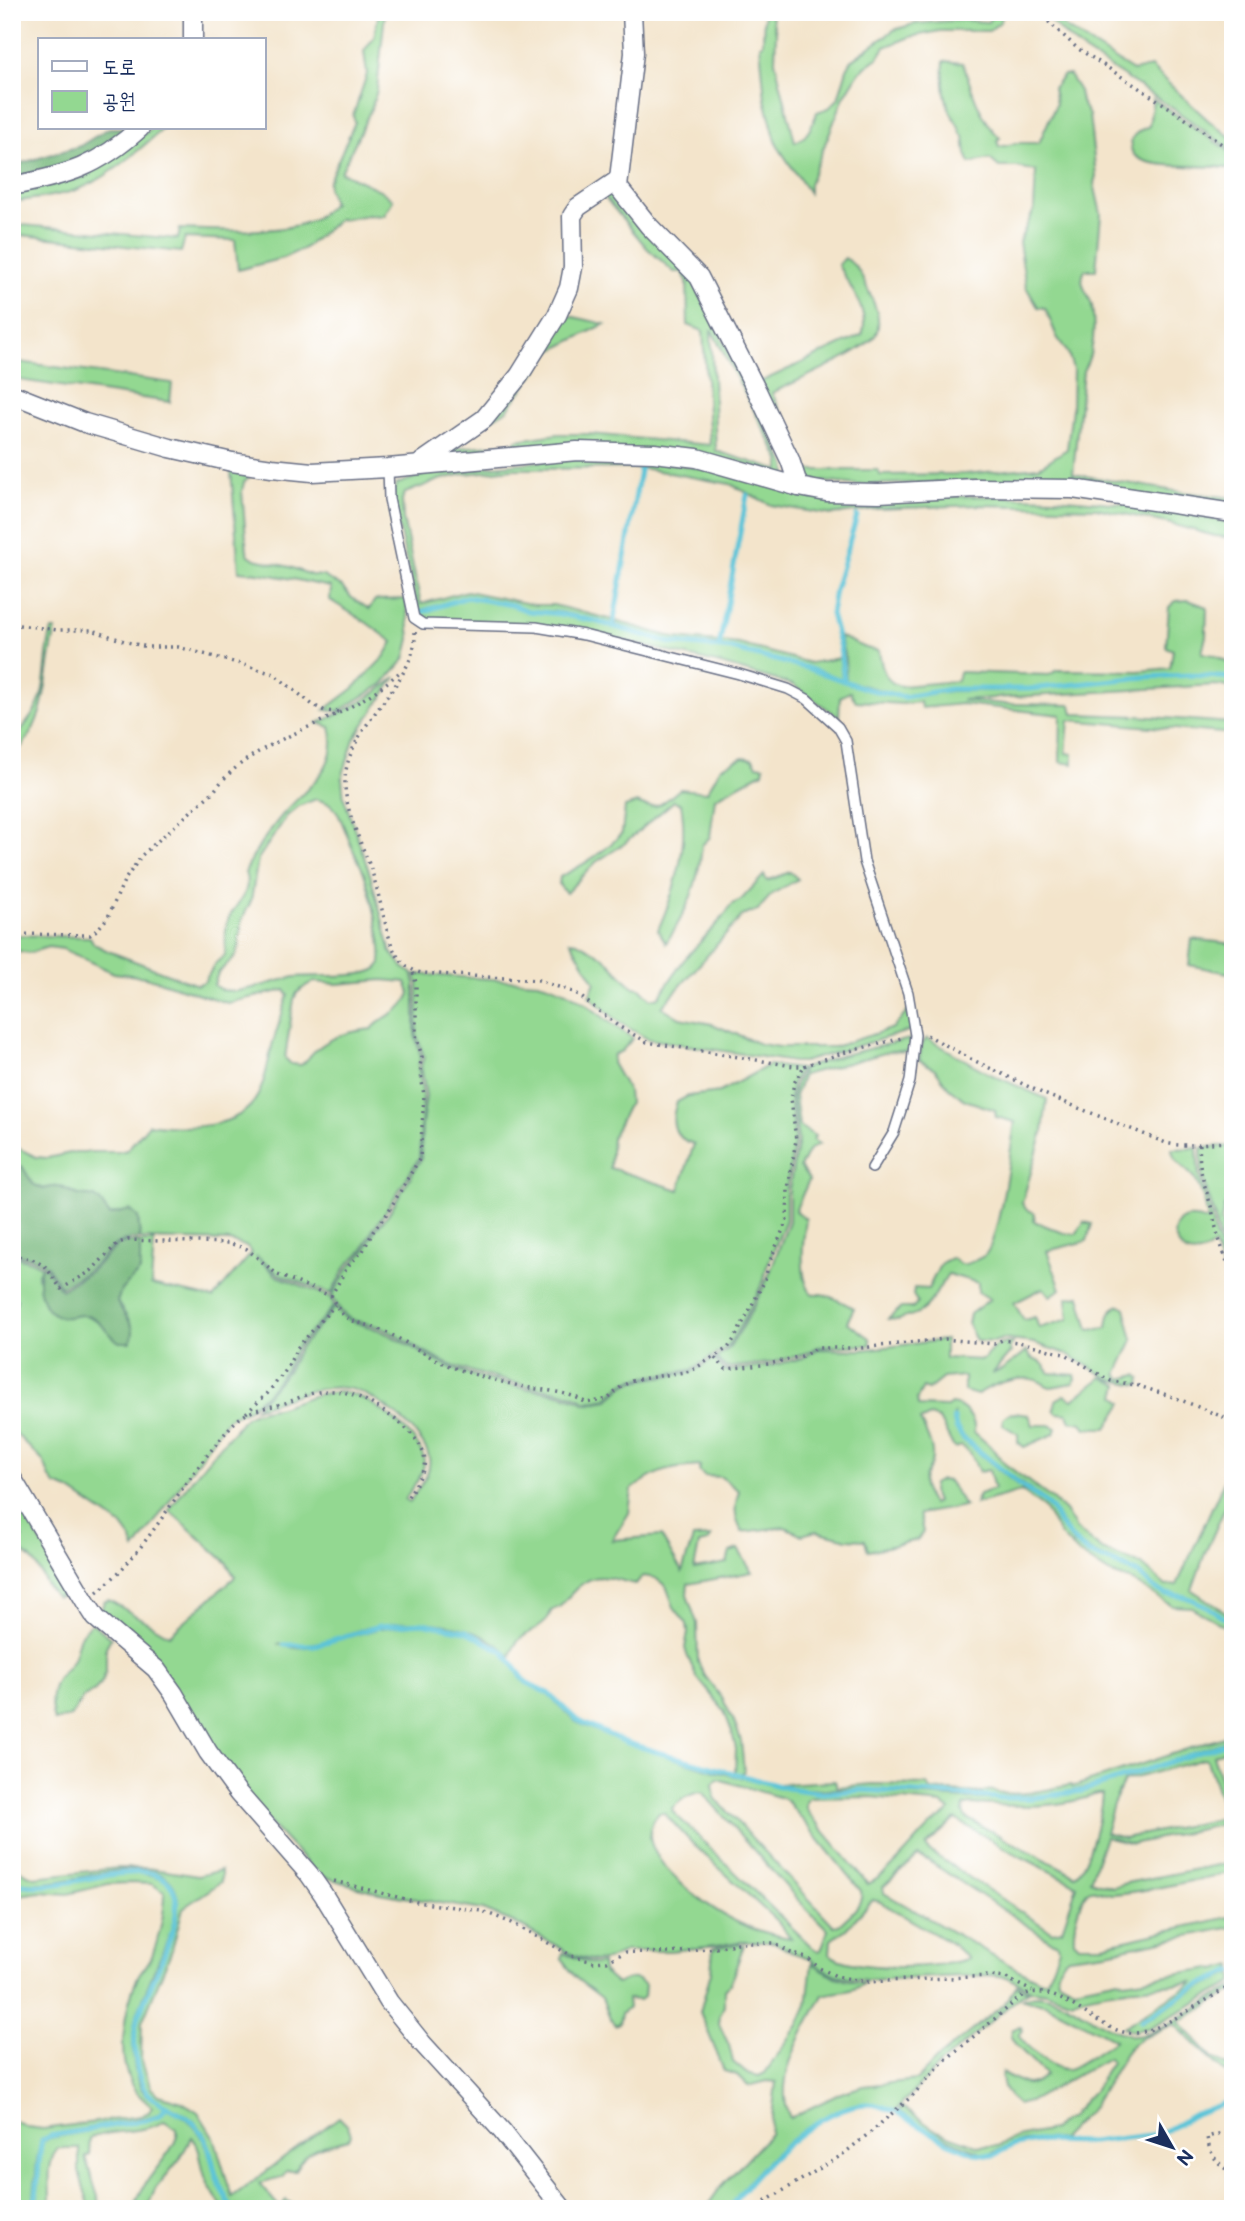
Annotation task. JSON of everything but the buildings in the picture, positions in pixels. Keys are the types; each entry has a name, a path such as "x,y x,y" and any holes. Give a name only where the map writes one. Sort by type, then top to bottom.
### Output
{"street":[{"path":"192,12 194,38"},
{"path":"632,12 634,53 618,187 699,277 763,402 790,460 799,487"},
{"path":"12,186 51,179 85,167 138,130"},
{"path":"420,464 484,419 526,367 557,315 569,288 573,267 572,216 578,207 618,180"},
{"path":"12,394 85,423 170,448 232,462 312,472 578,451 654,453 697,458 825,492 879,493 976,488 1073,489 1233,513"},
{"path":"12,1478 96,1618 156,1669 208,1752 238,1793 309,1874 389,2003 509,2139 563,2209"}],"lane":[{"path":"388,468 389,499 414,618 424,624 536,627 584,635 788,689 807,699 838,727 846,741 864,861 908,993 915,1035 910,1081 894,1132 872,1168"}],"path":[{"path":"1038,12 1077,48 1233,152"},
{"path":"414,618 414,650 357,740 345,778 346,797 372,873 393,951 413,971 538,979 554,983 587,999 618,1026 647,1042 793,1066 804,1066 842,1053 924,1034 1044,1094 1166,1143 1178,1147 1233,1143"},
{"path":"12,624 57,630 92,630 147,647 178,648 236,663 274,674 313,705 325,711 340,712"},
{"path":"12,934 90,935 108,917 124,881 142,855 215,790 222,780 244,763 295,732 340,712 384,686 406,666"},
{"path":"331,1296 348,1266 363,1251 420,1158 424,1096 420,1066 422,1057 416,1035 416,983 413,971"},
{"path":"12,1255 32,1259 46,1267 61,1289 91,1270 118,1243 128,1240 229,1242 247,1249 278,1275 331,1296 341,1315 348,1320 383,1331 454,1367 520,1386 579,1398 586,1403 608,1399 622,1386 634,1380 691,1371 728,1348 743,1325 765,1280 787,1220 788,1189 796,1140 791,1098 794,1083 804,1066"},
{"path":"1200,1144 1200,1176 1213,1213 1214,1228 1233,1276"},
{"path":"85,1601 112,1580 136,1553 195,1469 267,1394 286,1370 297,1348 335,1305"},
{"path":"714,1357 726,1369 769,1364 802,1356 817,1348 861,1348 945,1339 994,1344 1002,1340 1025,1343 1066,1355 1111,1381 1136,1385 1233,1421"},
{"path":"244,1415 283,1405 307,1394 346,1392 358,1395 402,1425 423,1452 426,1460 424,1470 406,1500"},
{"path":"309,1874 379,1894 482,1911 512,1923 574,1957 594,1962 607,1961 626,1952 670,1953 738,1943 774,1943 809,1959 819,1968 836,1976 866,1982 990,1976 1006,1978 1032,1992 1074,2006 1133,2034 1168,2021 1233,1985"},
{"path":"753,2209 842,2155 895,2112 952,2054 1023,1995 1032,1992"},
{"path":"1233,2130 1207,2137 1211,2155 1218,2164 1233,2174"}],"green space":[{"path":"379,12 385,12 377,90 372,107 341,172 380,190 393,200 384,216 369,215 338,220 303,249 283,258 238,270 235,240 185,238 181,252 12,234 12,224 178,239 180,229 266,230 299,225 312,220 333,203 328,183 355,122 353,116 367,74 364,51 374,37"},
{"path":"764,12 770,12 776,32 775,61 795,142 807,134 817,112 829,108 838,99 852,60 894,30 934,22 988,22 994,12 1004,12 1000,22 989,31 940,31 910,37 885,47 878,58 860,71 844,97 809,184 809,193 777,145 765,99 760,45 763,44"},
{"path":"1040,12 1051,12 1064,27 1133,71 1151,67 1208,120 1233,139 1233,151 1078,47"},
{"path":"944,61 963,63 981,112 1000,138 997,140 999,147 1039,143 1056,104 1053,88 1064,75 1069,75 1079,91 1081,102 1089,115 1096,176 1094,183 1101,214 1096,270 1085,270 1082,280 1091,301 1094,331 1090,356 1083,371 1073,474 1233,498 1233,505 976,481 857,485 799,479 758,383 862,335 864,326 861,308 838,265 845,258 857,269 865,282 877,313 878,329 870,341 859,349 772,393 801,456 803,470 878,470 880,475 965,474 1039,467 1067,449 1073,369 1068,353 1057,337 1045,308 1038,307 1026,287 1019,242 1034,210 1036,171 999,167 990,159 970,163 964,136 950,112 946,97"},
{"path":"1153,99 1233,154 1233,170 1223,167 1153,163 1139,159 1132,151 1132,139 1149,126"},
{"path":"106,130 130,130 100,153 12,182 12,166 80,146"},
{"path":"149,130 162,130 122,164 86,186 43,198 12,202 12,194 81,178 119,154"},
{"path":"610,190 692,278 786,465 787,477 736,462 437,456 446,449 515,443 517,440 558,434 589,434 710,445 703,331 688,325 687,281 682,272 674,272 647,248 602,194","holes":["711,329 780,460 780,471 716,451"]},
{"path":"561,314 605,324 551,351 507,410 484,424"},
{"path":"12,361 172,383 170,402 12,379"},
{"path":"607,458 676,464 818,499 846,501 983,496 1055,498 1145,506 1233,523 1233,538 1096,508 980,505 876,509 832,515 771,505 730,484 642,468 513,469 464,474 405,493 402,499 403,519 421,604 467,591 535,605 553,605 613,620 612,624 561,612 529,610 512,604 467,596 418,611 393,502 393,492 397,484 431,472"},
{"path":"231,471 251,475 244,482 242,491 249,555 311,575 323,576 342,587 352,598 369,609 375,600 406,599 410,639 405,659 383,684 339,711 325,710 354,688 385,656 393,642 330,600 331,587 239,571"},
{"path":"467,598 528,612 594,622 671,644 731,650 807,669 867,690 904,698 950,691 1029,690 1144,678 1192,676 1233,679 1233,688 1216,685 961,700 1071,705 1073,714 1230,723 1233,724 1233,734 1069,720 1066,753 1073,754 1073,764 1060,762 1061,715 962,704 921,708 920,702 902,704 856,701 850,692 840,697 839,717 793,685 720,664 583,631 432,621 419,614"},
{"path":"1188,600 1207,607 1206,636 1202,653 1214,655 1233,665 1233,677 1193,674 1144,676 1029,688 950,688 903,696 846,681 845,657 839,636 879,651 887,677 901,686 957,681 959,672 1049,675 1058,670 1138,671 1170,668 1173,650 1166,647 1169,607 1176,601"},
{"path":"616,621 675,638 718,642 718,645 671,642 616,625"},
{"path":"52,630 56,630 40,713 25,743 12,757 15,741 40,700"},
{"path":"721,642 739,644 810,663 840,658 842,679 808,667 721,646"},
{"path":"396,677 354,739 342,778 344,798 370,874 391,952 405,969 412,973 415,983 415,1035 421,1057 418,1066 423,1096 419,1158 373,1229 363,1250 347,1265 331,1294 279,1274 256,1256 277,1276 330,1297 334,1306 297,1347 286,1369 267,1393 247,1410 228,1418 135,1550 132,1540 121,1525 69,1490 55,1485 44,1462 12,1430 12,1312 17,1300 12,1294 12,1256 41,1266 37,1277 71,1316 88,1316 101,1325 129,1320 117,1302 121,1290 140,1271 140,1242 154,1242 151,1285 213,1298 252,1253 248,1247 229,1241 140,1239 138,1217 120,1212 110,1215 95,1197 78,1195 60,1186 43,1189 16,1177 17,1187 12,1206 12,1145 36,1157 47,1158 75,1152 118,1152 127,1150 149,1124 194,1127 225,1121 238,1115 250,1107 261,1089 288,995 285,990 227,1003 146,977 114,973 63,949 48,947 29,953 12,950 12,935 90,937 94,944 108,951 197,985 204,982 216,963 225,955 227,924 245,892 245,873 253,857 278,820 320,775 331,754 330,727 318,723 359,703","holes":["316,799 330,804 336,810 363,871 380,936 379,967 364,973 295,977 241,990 221,989 214,985 218,973 238,951 242,920 251,901 258,859 287,816 299,806","383,980 406,982 410,993 399,1009 372,1029 350,1032 331,1040 301,1065 291,1064 285,1058 294,999 307,985 314,982 337,984"]},
{"path":"743,757 753,759 757,765 764,766 763,772 715,798 710,837 702,845 691,897 666,943 658,930 679,869 683,836 681,804 674,801 624,844 596,862 566,893 559,885 560,877 593,858 622,833 625,807 637,803 655,806 680,789 707,792 721,767"},
{"path":"790,872 798,879 772,894 758,910 742,916 662,1007 680,1018 712,1024 760,1044 780,1047 834,1047 893,1028 910,1009 912,1030 803,1062 793,1062 648,1039 620,1023 589,996 595,982 570,941 604,957 633,987 640,988 651,999 659,997 683,961 732,904 741,900 764,875 767,881"},
{"path":"1192,939 1233,944 1233,974 1189,965"},
{"path":"415,974 538,982 567,992 633,1038 622,1051 613,1055 612,1063 628,1091 629,1103 612,1138 610,1168 679,1190 694,1144 677,1133 674,1116 677,1102 688,1096 720,1092 769,1065 801,1069 792,1083 790,1097 795,1140 786,1189 786,1220 764,1280 727,1347 691,1370 634,1379 621,1385 607,1398 587,1402 564,1393 446,1364 384,1329 354,1320 343,1313 332,1296 349,1267 365,1251 375,1230 389,1213 421,1159 426,1096 421,1066 424,1057 417,1035 418,983"},
{"path":"927,1038 988,1073 1047,1099 1043,1131 1022,1203 1026,1209 1035,1213 1034,1221 1066,1234 1076,1234 1084,1222 1092,1224 1087,1241 1047,1251 1061,1289 1050,1296 1043,1288 1014,1303 1024,1320 1035,1317 1039,1328 1069,1319 1067,1298 1080,1296 1089,1330 1107,1328 1112,1311 1121,1305 1125,1308 1133,1340 1117,1374 1121,1379 1137,1375 1141,1378 1140,1385 1112,1380 1067,1354 1034,1343 1002,1339 994,1342 976,1341 968,1324 970,1314 990,1299 978,1292 978,1283 948,1274 933,1299 920,1312 898,1320 888,1319 901,1308 912,1308 918,1303 913,1295 914,1288 928,1289 943,1262 951,1258 965,1264 985,1255 1000,1213 1015,1122 996,1117 995,1110 965,1100 949,1088 935,1069 919,1060 922,1044"},
{"path":"910,1039 911,1052 892,1051 803,1075 795,1096 799,1126 815,1136 813,1140 819,1144 809,1150 800,1167 809,1180 795,1211 806,1219 803,1258 805,1278 812,1294 829,1296 854,1308 847,1322 870,1338 871,1345 817,1347 802,1355 769,1363 726,1368 716,1358 728,1349 744,1325 767,1280 789,1221 789,1189 798,1140 792,1098 795,1084 804,1068 843,1055"},
{"path":"1233,1147 1233,1191 1224,1207 1221,1221 1233,1262 1233,1273 1216,1228 1202,1176 1201,1148"},
{"path":"1197,1148 1199,1176 1211,1213 1213,1229 1233,1280 1233,1298 1214,1245 1196,1254 1190,1253 1181,1247 1174,1234 1178,1223 1186,1218 1208,1221 1198,1186 1175,1159 1172,1149"},
{"path":"22,1166 33,1184 43,1189 60,1187 81,1196 94,1197 110,1215 130,1210 138,1217 140,1239 117,1244 90,1269 61,1287 47,1266 32,1258 12,1254 17,1167"},
{"path":"140,1242 140,1271 121,1290 117,1302 132,1326 133,1336 130,1342 119,1342 90,1316 62,1317 44,1304 39,1281 41,1266 46,1268 61,1290 91,1271 119,1244"},
{"path":"335,1307 344,1317 375,1328 460,1371 562,1395 586,1404 608,1400 622,1387 635,1381 692,1372 714,1359 725,1371 770,1366 803,1358 818,1349 861,1350 945,1340 945,1358 983,1360 996,1346 1013,1343 1009,1348 1011,1352 992,1374 1027,1351 1031,1358 1042,1363 1050,1373 1075,1375 1076,1379 1073,1383 1051,1387 1036,1380 1014,1380 997,1384 977,1395 964,1391 964,1376 943,1378 928,1390 923,1388 917,1399 918,1406 947,1407 951,1404 965,1410 973,1422 974,1432 1005,1464 1065,1511 1076,1529 1102,1550 1142,1565 1166,1586 1177,1585 1233,1461 1233,1490 1192,1590 1233,1617 1233,1622 1207,1605 1186,1596 1165,1593 1139,1572 1089,1551 1076,1542 1052,1508 983,1455 964,1437 957,1428 954,1415 953,1418 955,1428 962,1439 1023,1490 1041,1500 1074,1544 1088,1554 1137,1574 1164,1595 1185,1598 1206,1607 1233,1625 1233,1631 1191,1607 1172,1606 1132,1581 1109,1573 1078,1553 1061,1536 1044,1508 1021,1491 975,1504 979,1494 994,1489 989,1470 979,1472 971,1454 962,1446 954,1448 939,1419 930,1416 920,1421 932,1452 932,1460 923,1481 926,1494 932,1504 936,1502 932,1492 933,1484 940,1480 948,1481 965,1506 919,1514 923,1532 917,1540 868,1551 865,1540 847,1539 816,1531 802,1535 785,1527 742,1532 736,1512 739,1491 721,1477 704,1476 699,1471 700,1466 664,1471 641,1483 632,1489 629,1513 612,1540 661,1536 682,1572 693,1538 711,1537 708,1542 699,1544 694,1569 727,1563 730,1552 738,1549 752,1572 688,1584 687,1595 697,1623 698,1662 722,1698 741,1741 744,1771 741,1774 735,1773 736,1749 724,1711 696,1676 687,1655 687,1624 674,1607 666,1586 655,1578 644,1576 635,1584 606,1577 585,1582 560,1607 552,1610 542,1625 516,1643 511,1657 481,1635 444,1624 404,1623 385,1625 310,1644 277,1644 295,1648 315,1646 381,1628 422,1624 466,1632 503,1653 525,1683 547,1694 576,1722 625,1743 718,1772 823,1794 863,1791 965,1799 1032,1799 1083,1792 1233,1742 1233,1747 1213,1755 1233,1814 1233,1822 1132,1844 1105,1837 1090,1880 1112,1887 1233,1862 1233,1872 1128,1893 1113,1894 1090,1890 1079,1909 1074,1940 1079,1945 1103,1945 1233,1916 1233,1927 1068,1957 1062,1962 1057,1974 1058,1980 1075,1988 1118,1979 1125,1982 1211,1968 1216,1970 1233,1965 1233,1970 1189,1989 1141,2020 1142,2022 1190,1992 1233,1973 1233,1983 1149,2028 1133,2031 1123,2027 1194,1982 1113,1991 1072,2001 1032,1990 1007,1977 990,1975 866,1980 836,1975 819,1967 809,1958 774,1942 738,1942 670,1951 626,1951 607,1960 594,1961 575,1956 513,1922 483,1910 379,1893 318,1875 251,1803 101,1611 104,1601 109,1600 169,1635 235,1577 226,1562 169,1510 198,1471 241,1422 255,1412 312,1396 338,1392 369,1402 406,1430 422,1452 422,1472 405,1499 410,1502 426,1476 429,1458 418,1436 382,1404 356,1391 333,1388 310,1391 255,1408 288,1370 299,1349","holes":["1204,1759 1226,1816 1124,1838 1105,1833 1113,1804 1124,1781","718,1779 788,1802 861,1891 855,1910 839,1925 834,1926 715,1798 713,1784","702,1792 828,1930 821,1950 812,1947 673,1812 672,1808","1102,1794 1097,1825 1089,1850 1075,1875 966,1818 963,1812 964,1806 970,1804 1035,1806 1066,1803","871,1797 942,1804 950,1810 929,1827 893,1866 868,1884 811,1816 806,1809 806,1802 810,1798","659,1813 664,1813 692,1843 779,1923 791,1938 746,1926 705,1903 672,1875 659,1859 652,1843 651,1828","955,1819 1077,1885 1062,1930 1052,1932 928,1850 926,1846","918,1856 1058,1944 1059,1949 1047,1980 1042,1981 884,1893 883,1887","873,1900 955,1946 968,1958 940,1965 897,1967 855,1964 830,1954 831,1940 846,1929"]},
{"path":"1102,1377 1119,1385 1116,1396 1123,1403 1107,1428 1086,1428 1082,1423 1071,1421 1068,1414 1057,1413 1054,1409 1056,1400 1065,1395 1073,1400"},
{"path":"1014,1413 1029,1415 1033,1425 1050,1425 1056,1428 1054,1434 1024,1447 1018,1442 1018,1434 1003,1425 1003,1418"},
{"path":"12,1491 66,1585 61,1596 56,1597 51,1591 28,1556 22,1552 12,1558 12,1545 23,1538 12,1516"},
{"path":"92,1623 111,1638 106,1647 106,1671 102,1682 83,1698 70,1717 54,1721 53,1688 73,1659 81,1635"},
{"path":"1233,1734 1233,1739 1109,1781 1034,1796 814,1789 779,1784 835,1781 837,1787 873,1784 928,1785 931,1790 1028,1793 1071,1785 1072,1787"},
{"path":"118,1868 147,1868 198,1876 221,1870 221,1882 183,1908 172,1950 142,2022 141,2059 151,2088 158,2095 182,2102 198,2112 214,2138 232,2197 339,2117 348,2126 351,2134 349,2139 310,2152 295,2171 286,2171 282,2177 259,2183 280,2208 286,2200 296,2209 234,2209 220,2182 205,2135 186,2115 155,2098 141,2078 136,2029 176,1923 178,1902 174,1886 160,1874 144,1870 108,1872 49,1883 12,1881 12,1871 18,1869 34,1877"},
{"path":"110,1874 144,1874 162,1879 172,1888 176,1901 170,1933 139,2008 133,2034 139,2085 148,2096 165,2106 159,2114 145,2118 49,2135 41,2139 33,2209 12,2209 12,2120 27,2127 43,2129 141,2116 152,2107 140,2097 131,2084 126,2073 123,2046 126,2017 133,1990 157,1942 165,1899 164,1892 152,1884 108,1884 68,1894 40,1892 12,1896 12,1884 35,1887"},
{"path":"744,1945 730,1984 724,1990 724,2006 719,2024 729,2045 733,2062 746,2073 759,2076 765,2073 798,2025 807,2005 812,1963 835,1977 865,1983 850,1990 823,1995 800,2038 788,2070 785,2086 790,2118 841,2093 863,2086 917,2080 939,2057 1003,2005 1017,1985 1028,1991 941,2063 895,2111 869,2103 850,2106 830,2114 809,2126 770,2158 728,2209 705,2209 720,2188 770,2134 776,2082 766,2081 748,2086 737,2075 724,2071 700,2012 711,1972 713,1949"},
{"path":"563,1953 593,1964 602,1963 603,1972 617,1984 628,1979 638,1980 645,1985 644,1997 640,2000 627,1999 628,2008 615,2025 602,1998 577,1979 561,1958"},
{"path":"1233,1987 1233,1991 1179,2022 1212,2057 1233,2069 1233,2074 1225,2072 1174,2024 1132,2045 1092,2108 1061,2139 1022,2141 991,2153 983,2153 931,2132 899,2111 902,2107 937,2131 979,2146 997,2146 1016,2137 1052,2130 1069,2118 1093,2092 1111,2062 1108,2058 1029,2102 1018,2105 1006,2090 1002,2072 1024,2084 1034,2083 1046,2075 1016,2045 1011,2037 1012,2030 1020,2026 1023,2030 1019,2036 1027,2046 1048,2063 1062,2069 1078,2064 1115,2040 1048,2005 1022,1999 1033,1995 1058,2000 1109,2027 1136,2036 1170,2023"},
{"path":"167,2108 195,2127 203,2139 231,2209 223,2209 210,2187 198,2147 192,2137 179,2160 156,2188 146,2209 135,2209 144,2186 177,2137 177,2129 164,2121 147,2128 90,2138 89,2155 85,2157 102,2209 90,2209 79,2171 79,2148 58,2148 51,2161 50,2209 36,2209 43,2141 146,2121 161,2116"}],"waterway":[{"path":"613,626 641,465"},
{"path":"719,647 747,495"},
{"path":"844,681 840,648 831,614 835,590 857,516"},
{"path":"418,613 467,597 512,605 528,611 595,621 671,643 731,649 807,668 867,689 904,697 950,689 1029,689 1144,677 1192,675 1233,678"},
{"path":"954,1418 956,1428 963,1438 1051,1508 1058,1522 1088,1553 1138,1573 1155,1589 1165,1594 1186,1597 1233,1623"},
{"path":"284,1645 315,1645 380,1626 422,1623 466,1631 504,1652 526,1682 548,1693 577,1720 625,1742 787,1788 823,1793 863,1790 1032,1798 1082,1791 1233,1741"},
{"path":"12,1882 26,1885 55,1884 144,1872 159,1876 172,1887 176,1904 174,1924 139,2014 135,2030 136,2061 140,2078 154,2099 184,2115 203,2135 219,2184 232,2209"},
{"path":"1141,2021 1190,1990 1233,1971"},
{"path":"898,2113 949,2143 974,2153 994,2155 1011,2146 1036,2141 1091,2142 1164,2132 1195,2114 1233,2100"},
{"path":"729,2209 771,2159 829,2115 849,2107 867,2104 893,2111"},
{"path":"34,2209 42,2140 50,2136 146,2120 160,2115 167,2106"}]}
